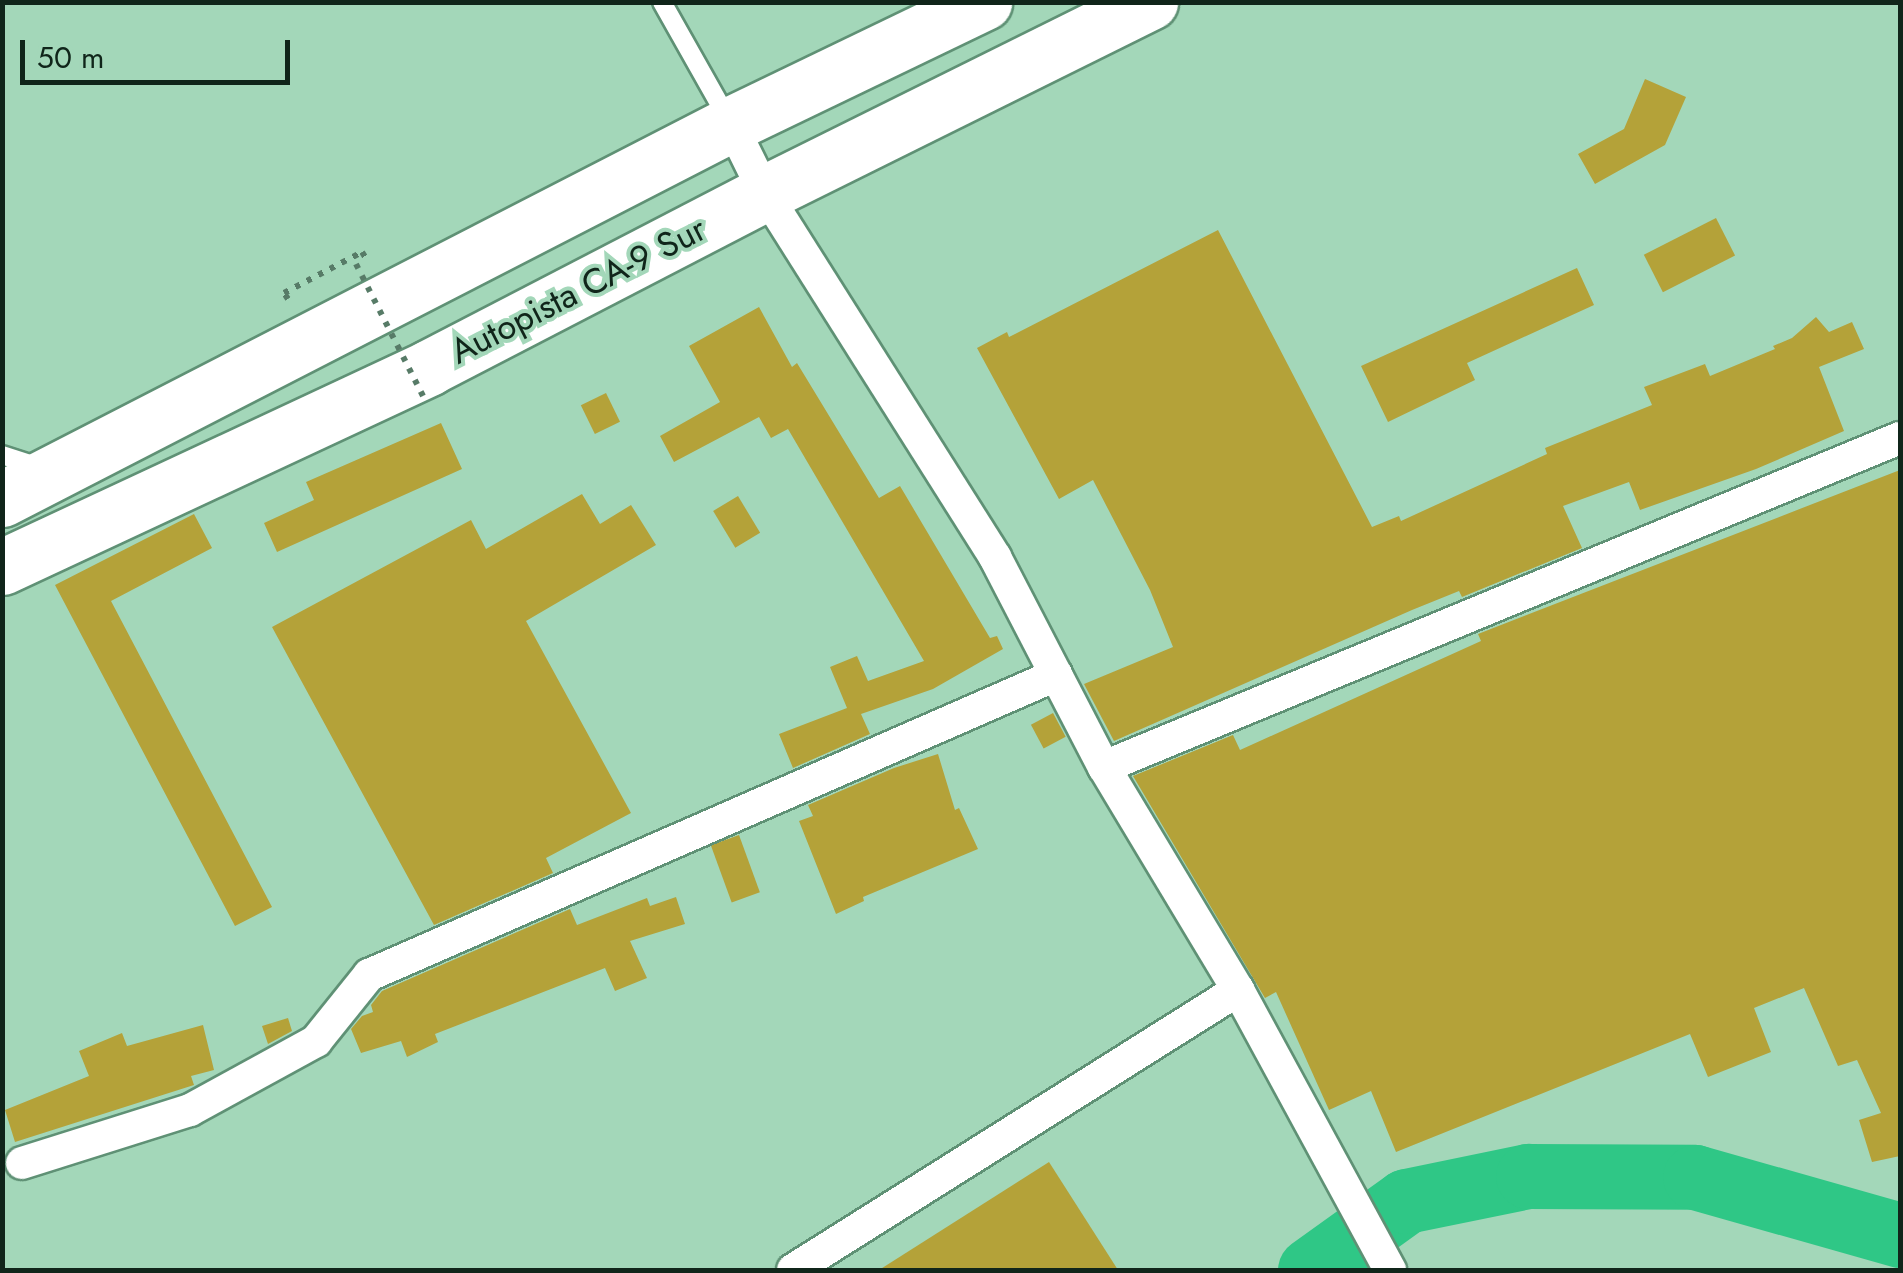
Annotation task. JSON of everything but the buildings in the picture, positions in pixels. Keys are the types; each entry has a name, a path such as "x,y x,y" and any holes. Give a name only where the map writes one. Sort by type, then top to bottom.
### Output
{"highway":[{"path":"2,499 731,124 984,2"},
{"name":"Autopista CA-9 Sur","path":"2,567 430,366 764,193 1150,2"}],"street":[{"path":"731,124 764,193 995,557 1104,766 1238,990 1388,1264"},
{"path":"1104,766 1900,438"},
{"path":"22,1162 190,1110 316,1041 369,975 1056,675"},
{"path":"793,1270 1238,990"}],"lane":[{"path":"662,2 731,124"},
{"path":"2,455 55,472"}],"path":[{"path":"362,252 284,293 286,300 356,264 426,402"}],"waterway":[{"path":"1310,1270 1406,1201 1528,1176 1695,1177 1900,1235"}]}
